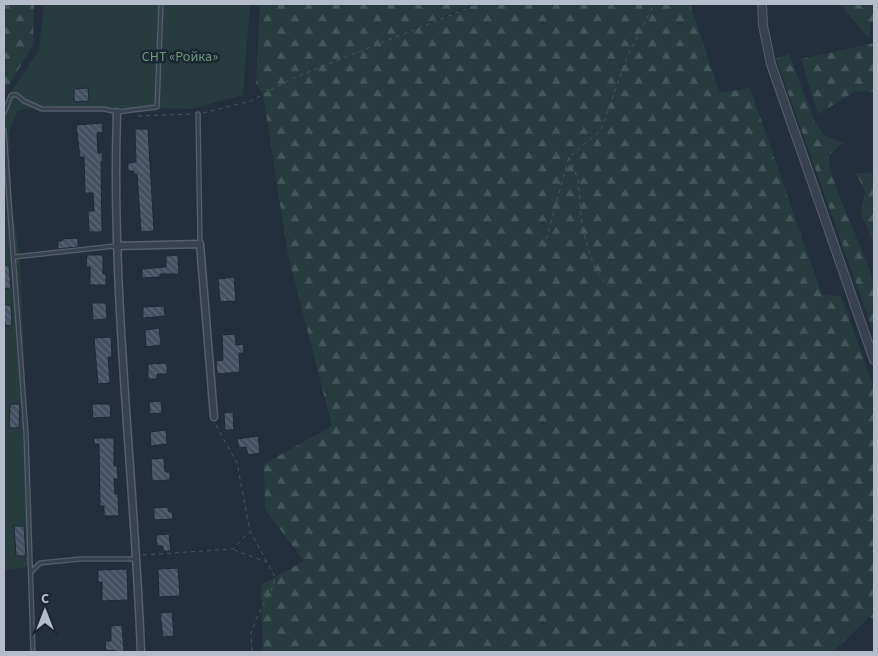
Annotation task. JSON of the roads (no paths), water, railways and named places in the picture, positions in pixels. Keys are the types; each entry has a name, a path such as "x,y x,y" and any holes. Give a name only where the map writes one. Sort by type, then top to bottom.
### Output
{"street":[{"path":"762,4 763,24 771,64 874,360"},
{"path":"117,112 116,246 137,557 141,652"},
{"path":"116,246 200,244 214,417"}],"lane":[{"path":"4,113 11,95 17,95 24,101 42,109 104,109 117,112 157,107 161,4"},
{"path":"198,114 200,244"},
{"path":"4,130 26,432 33,652"},
{"path":"14,257 116,246"},
{"path":"30,573 40,563 80,559 137,557"}],"park label":[{"name":"СНТ «Ройка»","path":"180,57"}]}
